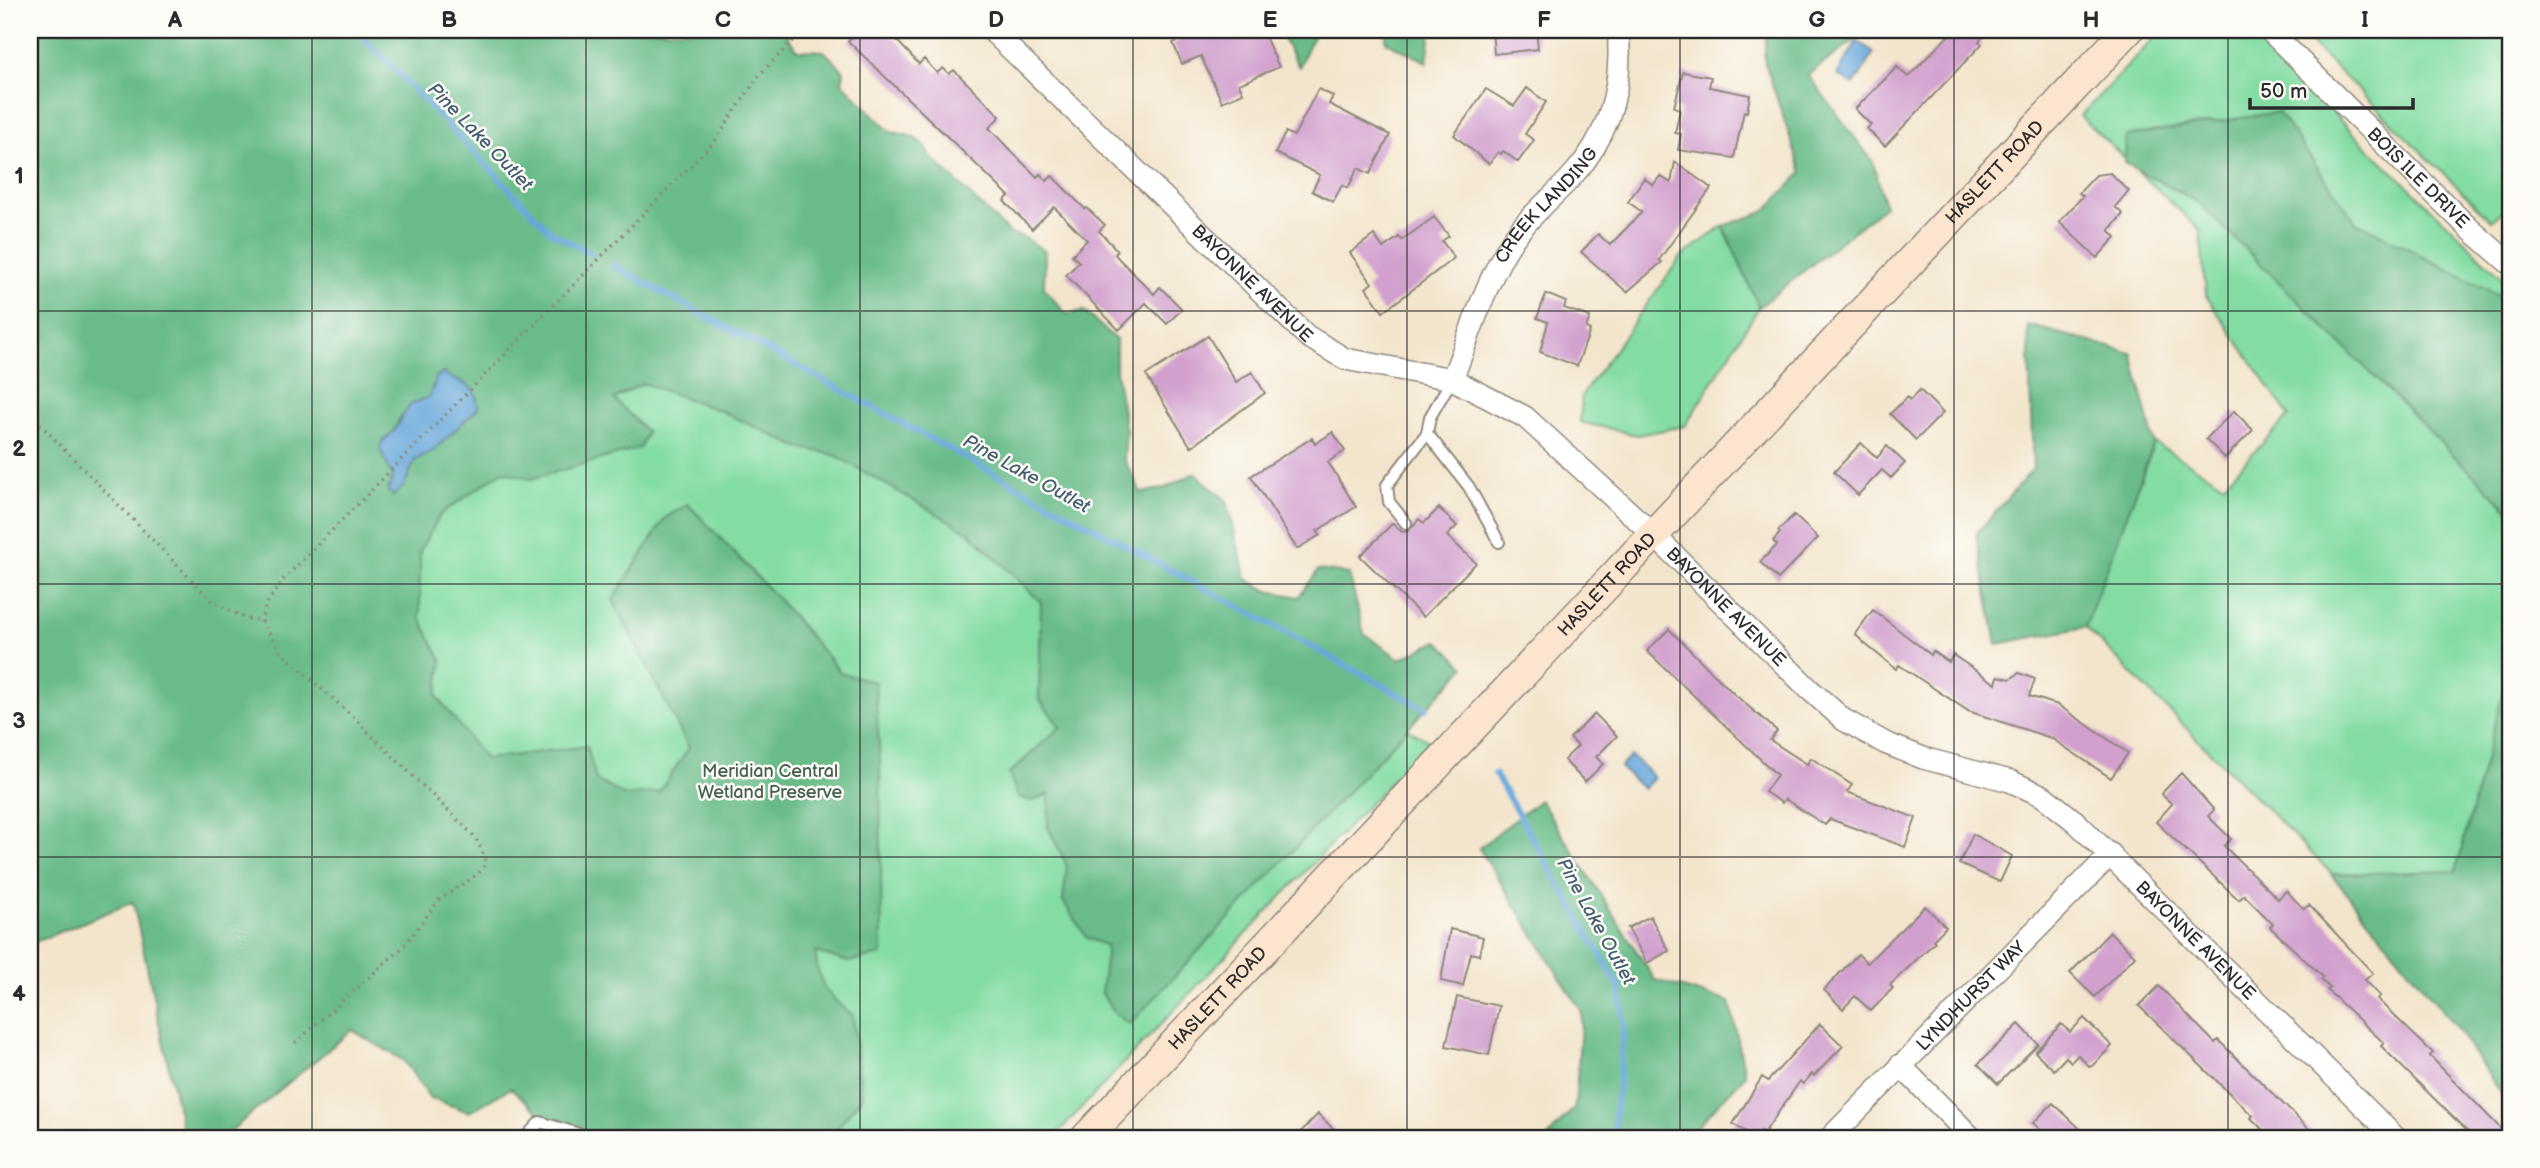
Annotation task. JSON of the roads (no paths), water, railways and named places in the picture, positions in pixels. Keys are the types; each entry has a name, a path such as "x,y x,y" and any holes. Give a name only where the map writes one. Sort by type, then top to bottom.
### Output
{"main road":[{"name":"HASLETT ROAD","path":"1086,1138 2128,30"}],"street":[{"name":"BAYONNE AVENUE","path":"991,30 1307,336 1345,359 1452,379 1504,403 1535,424 1653,534 1809,689 1844,720 1885,743 1923,758 2010,781 2043,796 2111,854 2396,1138"},
{"name":"CREEK LANDING","path":"1452,379 1505,253 1527,221 1587,158 1607,122 1619,77 1618,30"},
{"name":"BOIS ILE DRIVE","path":"2269,30 2470,229 2510,264"},
{"name":"LYNDHURST WAY","path":"1830,1138 2111,854"},
{"path":"1900,1065 1972,1138"}],"lane":[{"path":"1406,523 1389,502 1387,485 1427,433 1430,417 1452,379"},
{"path":"1427,433 1469,487 1499,542"},
{"path":"524,1138 540,1122 592,1138"}],"water":[{"path":"1857,41 1874,52 1854,85 1837,75"},
{"path":"444,373 471,387 477,398 478,408 433,451 415,460 404,486 393,496 388,491 393,477 380,449 382,442 393,432 410,405 430,396 437,376"},
{"path":"1631,756 1654,777 1643,789 1620,767"}],"waterway":[{"name":"Pine Lake Outlet","path":"356,30 551,232 592,254"},
{"name":"Pine Lake Outlet","path":"612,265 1426,709"},
{"name":"Pine Lake Outlet","path":"1495,774 1620,988 1624,1027 1613,1138"}],"park label":[{"name":"Meridian Central Wetland Preserve","path":"770,781"}]}
